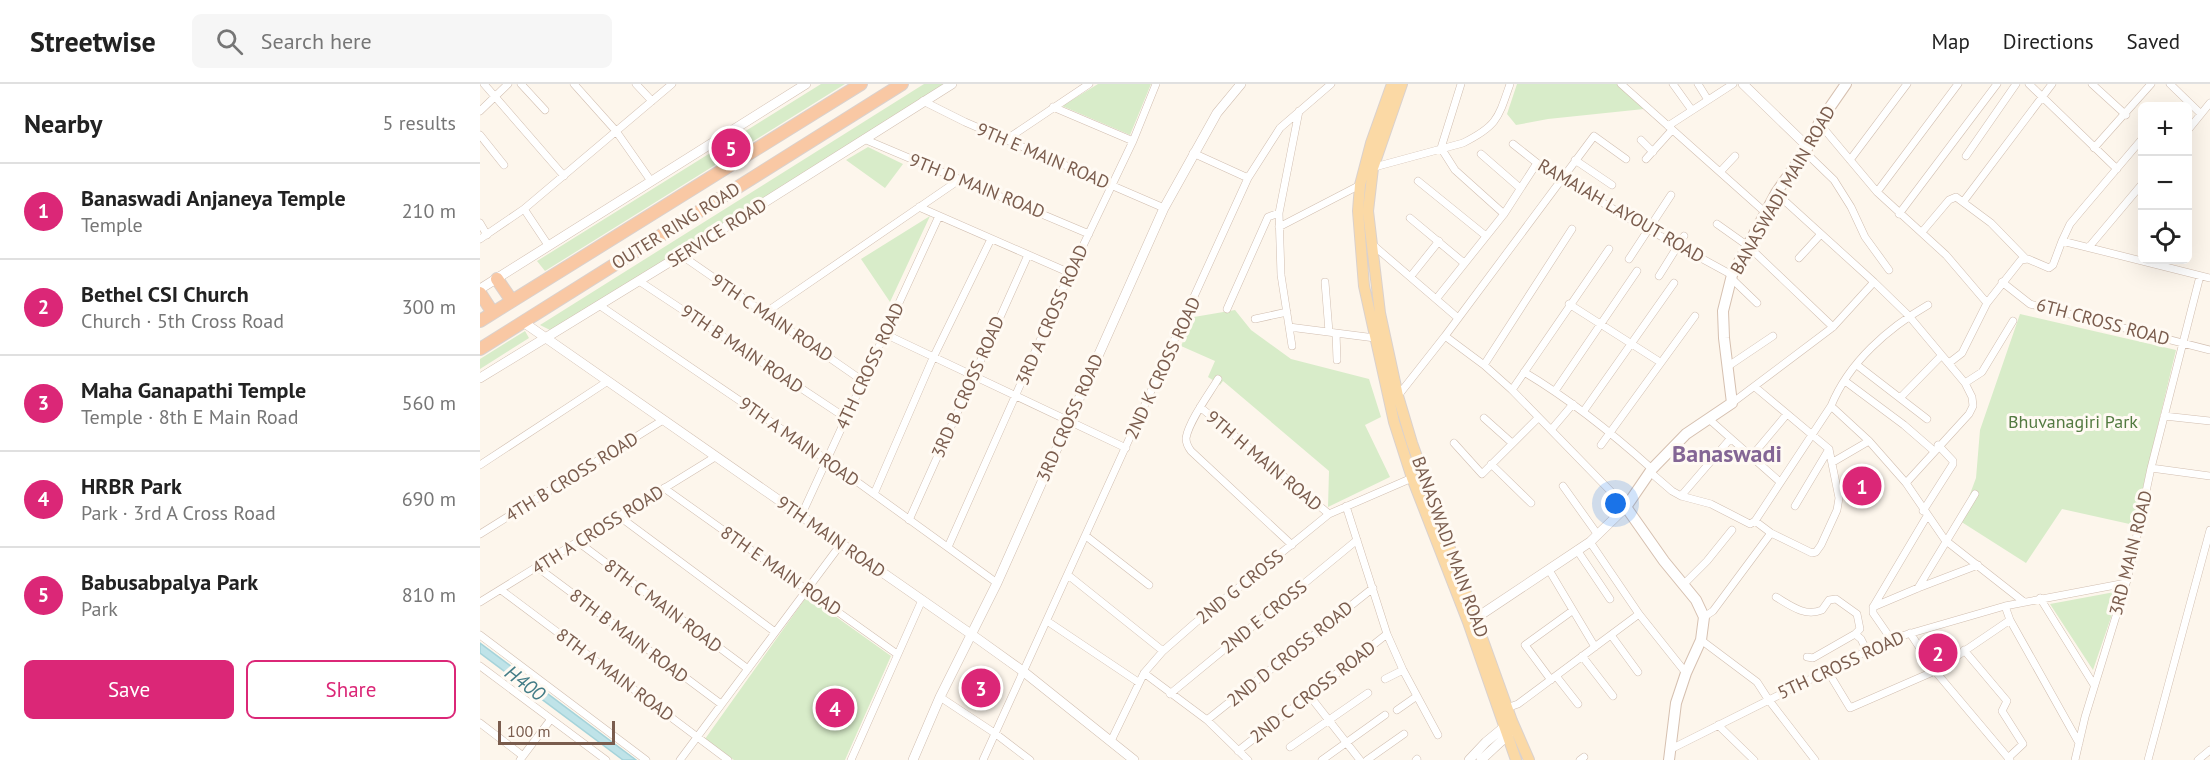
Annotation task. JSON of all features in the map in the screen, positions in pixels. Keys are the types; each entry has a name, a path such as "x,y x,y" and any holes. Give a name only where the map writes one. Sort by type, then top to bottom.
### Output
{"highway":[{"name":"OUTER RING ROAD","path":"480,321 861,84"},
{"name":"OUTER RING ROAD","path":"480,349 902,84"},
{"path":"497,279 512,301"},
{"path":"480,291 493,313"}],"main road":[{"name":"BANASWADI MAIN ROAD","path":"1392,84 1368,169 1368,211 1380,313 1394,398 1394,422 1412,478 1504,710"},
{"name":"BANASWADI MAIN ROAD","path":"1402,84 1360,185 1359,242 1364,286 1375,338 1394,398 1476,618 1504,710 1516,760"},
{"name":"BANASWADI MAIN ROAD","path":"1732,404 1723,311 1731,277 1776,194 1807,149 1819,123 1846,84"},
{"path":"1670,754 1676,703 1701,640 1704,617 1684,584 1664,561 1626,507 1651,470 1686,434 1732,404"},
{"name":"BANASWADI MAIN ROAD","path":"1509,728 1529,760"}],"street":[{"path":"484,84 564,176"},
{"path":"480,111 508,84"},
{"path":"521,84 545,110"},
{"path":"574,84 616,131 651,181"},
{"path":"636,84 652,101"},
{"path":"480,223 484,237 524,209 672,84"},
{"path":"480,291 548,245 807,84"},
{"name":"SERVICE ROAD","path":"480,378 681,255 952,84"},
{"path":"1007,139 1089,84"},
{"name":"3RD A CROSS ROAD","path":"948,547 1070,273 1133,141 1156,84"},
{"name":"3RD CROSS ROAD","path":"913,760 940,698 997,582 1164,208 1217,113 1241,84"},
{"name":"2ND K CROSS ROAD","path":"1024,672 1248,178 1280,129 1331,84"},
{"path":"1461,84 1441,148 1455,170 1504,214"},
{"path":"1368,169 1463,142 1494,123 1500,114 1510,84"},
{"path":"1621,84 1767,214"},
{"path":"1672,84 1691,109"},
{"path":"1698,84 1708,100"},
{"path":"1646,159 1670,128 1691,109 1733,84"},
{"path":"1743,84 1834,180 1851,207 1865,237 1889,270"},
{"path":"1850,160 1907,84"},
{"path":"1877,192 1958,84"},
{"path":"1899,214 1997,84"},
{"path":"1966,156 2016,84"},
{"path":"2029,84 2117,169"},
{"path":"1963,202 2052,84"},
{"path":"2092,84 2126,115"},
{"path":"2094,148 2126,115 2151,84"},
{"path":"2170,84 2201,114"},
{"name":"9TH E MAIN ROAD","path":"923,101 964,122 1164,208"},
{"path":"2192,124 2210,103"},
{"path":"1053,107 1133,141"},
{"path":"1292,346 1281,275 1279,213 1299,111"},
{"path":"1819,123 1877,192 1946,255 1987,303"},
{"path":"480,135 504,165"},
{"path":"1394,398 1445,336 1594,136 1626,159"},
{"name":"9TH D MAIN ROAD","path":"864,139 1089,234"},
{"path":"1641,140 1653,152"},
{"name":"RAMAIAH LAYOUT ROAD","path":"1513,144 1537,163 1731,277 1757,303"},
{"path":"1922,232 1949,200 1956,197 1991,223 2025,258 2049,268 2053,265 2062,241 2075,218 2138,144"},
{"path":"1193,153 1248,178"},
{"path":"1481,154 1520,188"},
{"path":"1720,172 1734,156"},
{"path":"1575,160 1612,185"},
{"path":"1437,298 1504,214 1537,163"},
{"path":"765,313 959,180"},
{"path":"1418,181 1486,236"},
{"path":"1279,227 1360,185"},
{"path":"2089,247 2138,189"},
{"path":"1776,194 1874,282 1908,316 1965,383 1972,397 1973,406 1968,414 1906,483"},
{"path":"1629,259 1671,195"},
{"path":"919,207 1070,273"},
{"path":"524,209 548,245"},
{"path":"1227,309 1268,217 1279,213"},
{"name":"4TH CROSS ROAD","path":"801,516 939,216"},
{"path":"1410,218 1464,263"},
{"path":"1717,224 1748,246 1833,327"},
{"path":"1484,365 1572,228"},
{"path":"1799,258 1821,234"},
{"path":"1659,276 1684,236"},
{"path":"874,494 933,358 991,239"},
{"path":"1412,276 1439,241"},
{"path":"2062,241 2210,278"},
{"path":"1373,245 1412,276 1458,318"},
{"path":"1512,390 1609,249"},
{"name":"9TH C MAIN ROAD","path":"681,255 863,381"},
{"name":"3RD B CROSS ROAD","path":"909,520 1028,255"},
{"path":"1949,363 1957,358 1968,345 1987,303 2002,282 2025,258"},
{"path":"1555,391 1637,271"},
{"name":"3RD MAIN ROAD","path":"2075,760 2094,685 2126,583 2151,468 2200,276"},
{"name":"9TH B MAIN ROAD","path":"639,281 846,418"},
{"path":"1325,282 1337,360"},
{"path":"1732,404 1833,327 1874,282"},
{"name":"6TH CROSS ROAD","path":"2002,282 2030,304 2210,350"},
{"path":"1583,412 1674,283"},
{"path":"1569,304 1660,362"},
{"name":"9TH A MAIN ROAD","path":"599,305 827,460 997,582"},
{"path":"1524,372 1555,391 1611,433 1672,491 1681,496 1711,504 1750,524 1755,521 1857,365 1880,339 1908,316 1928,305"},
{"path":"1255,319 1287,312"},
{"path":"1601,445 1695,316"},
{"path":"1965,383 1982,372 2013,321"},
{"name":"9TH MAIN ROAD","path":"523,322 1024,672 1134,760"},
{"path":"1289,327 1375,338"},
{"path":"885,334 1126,448"},
{"path":"1445,336 1484,365 1512,390 1626,507 1590,542 1476,618"},
{"path":"1727,367 1773,336"},
{"path":"1900,398 1941,356"},
{"path":"1857,365 1927,419"},
{"path":"1218,379 1200,407 1186,439 1191,451 1292,545"},
{"path":"480,465 608,381"},
{"path":"1845,381 1953,460 1953,464 1873,607 1873,613 1891,639"},
{"path":"1755,387 1829,449 1839,498 1837,510 1816,552 1812,553 1755,521"},
{"path":"1551,430 1573,404"},
{"path":"1831,406 1869,441 1906,483 1945,540 2024,602"},
{"name":"9TH H MAIN ROAD","path":"1200,407 1329,514"},
{"path":"1751,457 1787,414"},
{"path":"2164,416 2210,421"},
{"path":"1454,443 1482,474 1538,417"},
{"path":"1484,418 1512,443"},
{"name":"4TH B CROSS ROAD","path":"480,534 663,420"},
{"path":"1710,420 1780,482"},
{"path":"1681,496 1730,439"},
{"path":"1833,462 1869,441"},
{"path":"1795,506 1829,449"},
{"name":"4TH A CROSS ROAD","path":"480,602 715,457"},
{"path":"1491,464 1531,503"},
{"path":"2151,468 2210,476"},
{"name":"2ND G CROSS","path":"1111,741 1144,673 1163,651 1195,623 1329,514 1412,478"},
{"path":"1563,486 1598,535"},
{"name":"8TH E MAIN ROAD","path":"664,488 897,654"},
{"path":"1918,588 1945,540 1975,494"},
{"path":"1346,506 1387,634 1403,670 1438,735"},
{"path":"620,517 775,632"},
{"path":"1684,584 1707,561 1732,530"},
{"path":"2148,760 2210,530"},
{"path":"1704,617 1713,611 1771,532"},
{"path":"1086,536 1149,585"},
{"name":"2ND E CROSS","path":"1170,694 1357,540"},
{"name":"8TH C MAIN ROAD","path":"578,542 747,669"},
{"path":"1590,542 1639,614 1686,673"},
{"path":"680,760 841,544"},
{"path":"1578,550 1610,599"},
{"path":"1873,607 1978,565"},
{"name":"8TH B MAIN ROAD","path":"537,567 722,704"},
{"path":"1549,570 1594,647"},
{"path":"1068,575 1163,651"},
{"name":"5TH CROSS ROAD","path":"1670,754 1718,725 1891,639 2005,606 2126,583"},
{"name":"2ND D CROSS ROAD","path":"1207,720 1373,588"},
{"name":"8TH A MAIN ROAD","path":"501,590 728,760"},
{"path":"1776,597 1797,609 1813,613 1822,610 1829,600 1836,599 1857,614 1860,629 1855,634 1813,658 1807,657"},
{"path":"2040,598 2094,685"},
{"path":"851,760 922,600"},
{"path":"2005,606 2010,620 2079,743"},
{"path":"1572,611 1525,645 1578,704"},
{"path":"1504,710 1518,704 1639,614"},
{"path":"1827,670 1850,708 1935,671 2010,620"},
{"path":"1047,621 1138,682"},
{"path":"1910,633 1935,671 2009,759 2023,744 2002,711 2007,701 1964,650"},
{"name":"2ND C CROSS ROAD","path":"1238,751 1387,634"},
{"path":"1855,634 1861,639 1867,651"},
{"path":"480,635 646,760"},
{"path":"1611,635 1638,672"},
{"path":"1701,640 1758,682 1768,699 1815,760"},
{"path":"1582,656 1613,696"},
{"path":"480,666 600,758"},
{"path":"1385,679 1403,670"},
{"path":"983,760 1024,672"},
{"path":"1144,673 1207,720 1248,760"},
{"path":"1290,747 1368,693"},
{"path":"1309,695 1360,760"},
{"path":"1397,710 1417,696"},
{"path":"940,698 996,734 1030,760"},
{"path":"1322,760 1385,715"},
{"path":"480,723 522,758 550,719"},
{"path":"1718,725 1754,760"},
{"path":"1469,760 1509,728"},
{"path":"1481,760 1509,728"},
{"path":"1367,760 1404,734"},
{"path":"2198,760 2209,749"}],"green space":[{"path":"821,84 845,84 545,271 537,261"},
{"path":"924,84 951,84 552,331 540,325"},
{"path":"1098,84 1151,84 1130,135 1062,106"},
{"path":"1517,84 1617,84 1644,109 1548,119 1516,125 1507,114"},
{"path":"868,147 903,164 885,188 846,160"},
{"path":"930,216 890,302 861,259"},
{"path":"1235,310 1251,330 1291,359 1369,379 1381,417 1365,425 1390,477 1328,507 1329,471 1223,381 1220,385 1208,377 1215,361 1181,346 1194,317"},
{"name":"Bhuvanagiri Park","path":"2020,314 2176,350 2134,525 2062,509 2026,563 1960,521 1976,478 1980,430"},
{"path":"525,331 529,338 480,369 480,359"},
{"path":"2120,591 2093,670 2050,604"},
{"path":"807,596 891,656 845,760 734,760 705,739"}],"water":[{"name":"H400","path":"480,643 636,760 623,760 480,653"}],"place":[{"name":"Babusabpalya Park","path":"731,148"},
{"name":"Banaswadi Anjaneya Temple","path":"1862,486"},
{"name":"Bethel CSI Church","path":"1938,653"},
{"name":"Maha Ganapathi Temple","path":"981,688"},
{"name":"HRBR Park","path":"835,708"}],"district":[{"name":"Banaswadi","path":"1727,454"}]}
